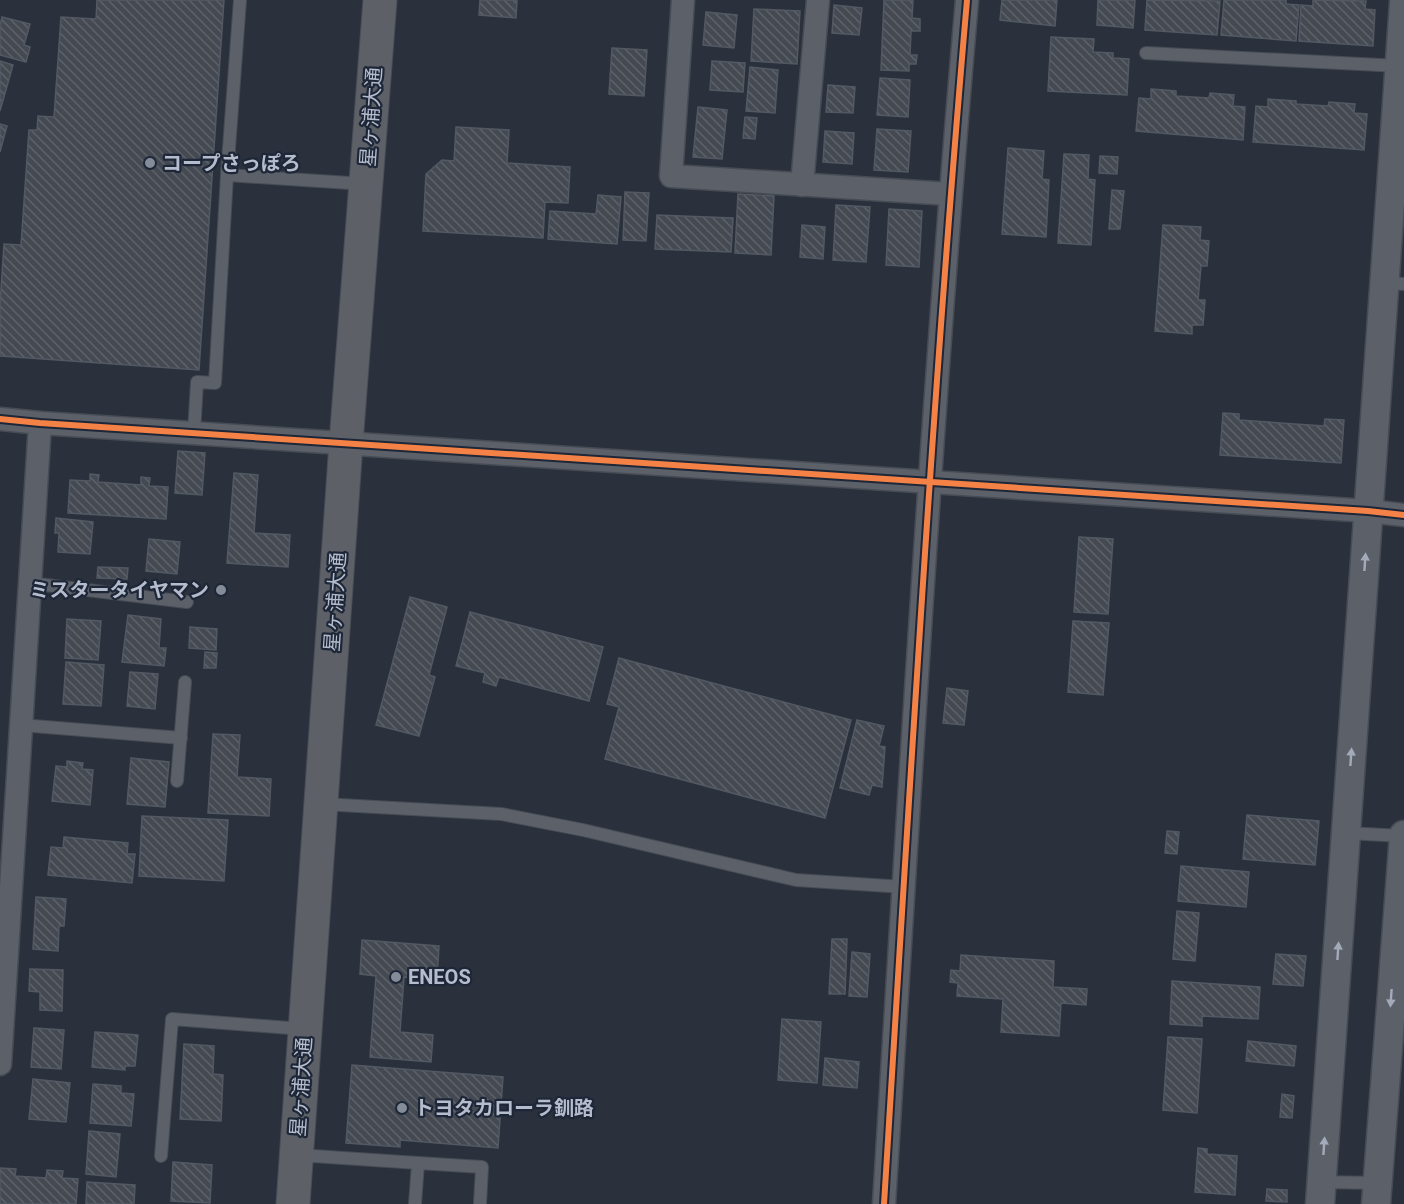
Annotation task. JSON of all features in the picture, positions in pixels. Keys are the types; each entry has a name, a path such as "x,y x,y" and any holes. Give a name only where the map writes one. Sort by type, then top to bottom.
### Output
{"highway":[{"name":"星ヶ浦大通","path":"293,1204 346,443 380,0"}],"street":[{"path":"683,0 671,176 950,194"},
{"path":"802,185 818,0"},
{"path":"884,1204 929,481 967,0"},
{"path":"1320,1193 1368,511 1394,283 1404,3"},
{"path":"0,420 1404,514"},
{"path":"0,1064 39,423"},
{"path":"1376,1194 1404,835"}],"lane":[{"path":"194,433 197,382 215,383 240,0"},
{"path":"1146,53 1400,66"},
{"path":"227,175 366,184"},
{"path":"29,583 187,602"},
{"path":"177,781 185,682"},
{"path":"21,725 181,738"},
{"path":"321,804 501,814 583,830 796,880 904,887"},
{"path":"1346,833 1404,835"},
{"path":"161,1156 172,1019 305,1029"},
{"path":"296,1155 482,1167 480,1204"},
{"path":"415,1204 418,1163"},
{"path":"1320,1193 1376,1194"}],"building":[{"path":"97,0 224,0 199,370 0,356 0,304 4,244 21,245 29,130 37,130 38,116 54,117 61,17 96,19"},
{"path":"480,0 517,0 516,18 479,15"},
{"path":"884,0 913,0 912,18 920,19 920,31 911,31 910,55 917,55 916,64 909,64 909,71 881,70"},
{"path":"1002,0 1057,0 1055,26 1000,20"},
{"path":"1098,0 1135,0 1133,28 1097,25"},
{"path":"1147,0 1220,1 1217,35 1145,30"},
{"path":"1224,0 1286,0 1286,4 1299,5 1296,41 1221,35"},
{"path":"1313,0 1366,1 1365,9 1375,10 1373,46 1299,41 1301,5 1313,6"},
{"path":"834,5 862,8 859,35 832,33"},
{"path":"754,9 800,11 797,64 751,61"},
{"path":"706,12 737,15 734,48 703,45"},
{"path":"2,17 30,24 24,45 30,47 26,62 0,55"},
{"path":"1051,37 1094,39 1093,52 1113,53 1113,58 1129,59 1127,95 1048,91"},
{"path":"612,48 647,50 644,96 609,94"},
{"path":"0,61 13,65 0,111"},
{"path":"712,61 745,63 743,92 710,90"},
{"path":"750,67 778,70 775,113 746,111"},
{"path":"880,78 910,80 908,117 877,115"},
{"path":"828,85 855,87 853,113 826,112"},
{"path":"1151,89 1176,91 1176,96 1209,98 1210,93 1234,95 1233,106 1245,107 1243,140 1136,131 1139,98 1151,99"},
{"path":"1268,99 1328,106 1329,102 1355,104 1354,113 1367,114 1364,150 1253,142 1256,106 1268,107"},
{"path":"698,107 727,110 722,159 693,157"},
{"path":"745,117 757,118 755,139 743,138"},
{"path":"0,124 7,126 0,152"},
{"path":"456,127 509,130 507,163 570,167 568,203 545,202 543,238 423,231 426,174 442,160 454,161"},
{"path":"877,129 911,131 908,172 874,170"},
{"path":"825,131 854,133 852,164 823,162"},
{"path":"1008,148 1044,151 1042,179 1049,180 1046,237 1002,234"},
{"path":"1064,154 1089,155 1088,179 1095,180 1091,245 1058,243"},
{"path":"1100,156 1118,157 1117,174 1099,173"},
{"path":"1112,190 1124,191 1120,229 1109,229"},
{"path":"625,192 649,193 646,241 623,240"},
{"path":"738,194 774,196 771,255 735,253"},
{"path":"598,195 621,197 617,244 548,239 550,211 596,214"},
{"path":"836,205 870,207 866,262 833,260"},
{"path":"889,209 922,211 919,267 886,265"},
{"path":"657,215 733,218 731,252 655,249"},
{"path":"802,225 825,227 823,259 800,257"},
{"path":"1163,225 1201,227 1200,240 1209,241 1207,266 1201,266 1198,300 1205,300 1203,325 1192,325 1192,334 1155,331"},
{"path":"1223,413 1239,414 1239,420 1324,426 1325,419 1344,420 1341,463 1220,455"},
{"path":"178,451 205,453 202,495 175,493"},
{"path":"234,473 258,475 254,533 290,535 288,567 227,563"},
{"path":"90,474 99,475 98,482 141,485 141,477 150,478 149,486 168,487 166,519 68,513 70,480 90,481"},
{"path":"56,518 93,522 90,554 58,552 59,533 55,533"},
{"path":"1079,537 1113,539 1108,614 1074,612"},
{"path":"149,539 180,542 177,574 146,571"},
{"path":"98,567 128,568 127,579 97,578"},
{"path":"410,597 447,607 429,675 435,677 419,736 376,725"},
{"path":"470,612 603,647 589,701 499,677 496,686 483,682 485,673 456,666"},
{"path":"128,615 161,619 159,648 166,648 164,666 122,662"},
{"path":"67,619 101,621 98,660 65,658"},
{"path":"1073,621 1109,623 1103,695 1068,692"},
{"path":"190,627 217,629 216,650 189,648"},
{"path":"205,652 217,653 216,668 204,668"},
{"path":"619,658 851,720 825,818 605,759 619,707 607,704"},
{"path":"66,662 104,665 101,706 63,704"},
{"path":"130,672 158,674 155,709 127,706"},
{"path":"947,688 968,691 964,725 943,723"},
{"path":"857,720 884,726 879,746 885,747 882,787 872,785 869,795 840,788"},
{"path":"213,734 240,735 237,777 271,779 269,816 208,813"},
{"path":"131,758 169,762 165,807 127,804"},
{"path":"67,761 83,763 82,769 93,770 90,805 52,801 56,766 67,767"},
{"path":"1247,815 1319,821 1315,865 1243,859"},
{"path":"142,816 228,820 224,881 139,876"},
{"path":"1167,831 1179,832 1177,854 1165,853"},
{"path":"64,837 128,843 127,854 135,854 132,883 48,875 51,847 63,848"},
{"path":"1181,866 1249,872 1246,907 1178,901"},
{"path":"36,897 66,899 64,926 59,926 58,951 33,949"},
{"path":"1177,911 1199,913 1195,961 1173,959"},
{"path":"832,939 847,939 845,994 829,994"},
{"path":"362,940 439,946 437,979 404,977 400,1032 433,1035 431,1062 370,1057 376,976 360,974"},
{"path":"852,952 870,954 867,997 849,996"},
{"path":"1276,954 1306,956 1303,986 1273,984"},
{"path":"961,955 1054,961 1053,987 1087,989 1086,1005 1061,1003 1059,1036 1001,1032 1003,999 957,996 958,983 950,982 951,970 960,971"},
{"path":"30,969 63,970 62,1011 40,1010 40,992 29,991"},
{"path":"1172,981 1260,987 1258,1019 1202,1016 1202,1026 1170,1024"},
{"path":"782,1019 821,1022 817,1083 778,1080"},
{"path":"34,1028 64,1030 61,1069 31,1067"},
{"path":"95,1032 138,1035 135,1066 125,1066 125,1070 92,1067"},
{"path":"1168,1037 1202,1039 1197,1113 1163,1110"},
{"path":"1248,1041 1296,1046 1294,1066 1246,1061"},
{"path":"184,1044 214,1046 213,1074 223,1075 221,1121 180,1119"},
{"path":"825,1058 859,1062 857,1088 823,1085"},
{"path":"352,1065 503,1077 498,1148 400,1140 400,1147 346,1143"},
{"path":"33,1079 70,1083 66,1122 29,1119"},
{"path":"93,1084 121,1086 121,1093 134,1094 131,1126 90,1123"},
{"path":"1282,1094 1294,1096 1292,1118 1280,1117"},
{"path":"89,1131 120,1134 116,1177 86,1174"},
{"path":"1198,1148 1207,1149 1207,1154 1237,1156 1235,1195 1195,1192"},
{"path":"173,1162 212,1165 210,1203 171,1201"},
{"path":"0,1168 16,1169 15,1176 46,1178 47,1170 63,1171 62,1178 78,1179 76,1204 0,1204"},
{"path":"87,1182 135,1185 134,1204 86,1204"},
{"path":"1267,1189 1287,1190 1287,1202 1266,1201"}],"cycle path":[{"path":"884,1204 932,451 967,0"},
{"path":"0,419 1404,515"}],"place":[{"name":"コープさっぽろ","path":"150,163"},
{"name":"ミスタータイヤマン","path":"221,590"},
{"name":"ENEOS","path":"396,977"},
{"name":"トヨタカローラ釧路","path":"402,1108"}]}
